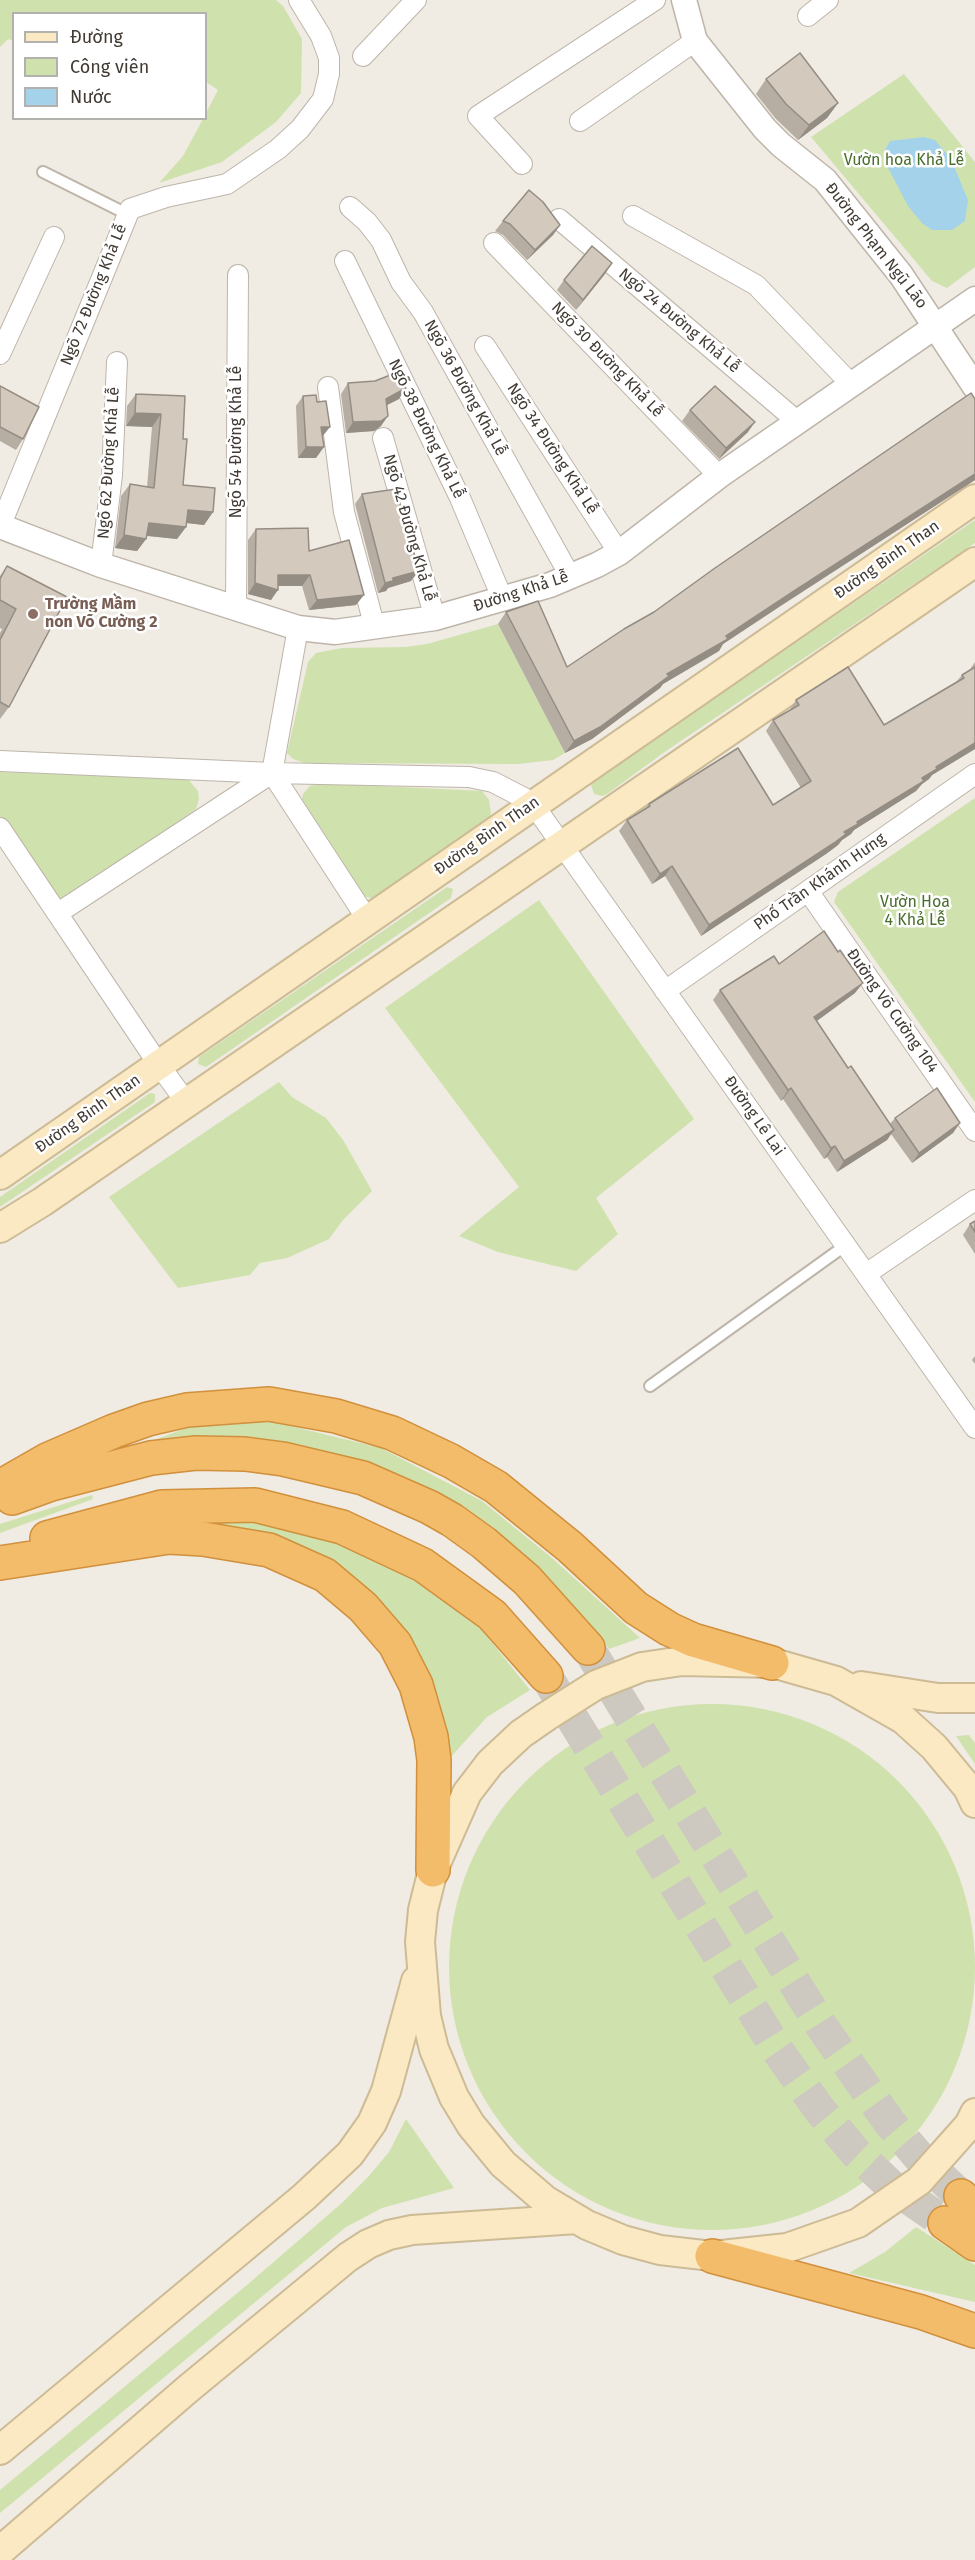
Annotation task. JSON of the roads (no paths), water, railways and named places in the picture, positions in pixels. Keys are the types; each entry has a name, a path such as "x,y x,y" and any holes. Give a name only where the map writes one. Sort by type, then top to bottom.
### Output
{"highway":[{"path":"0,1487 47,1460 114,1431 168,1414 233,1405 269,1404 336,1416 392,1433 451,1461 496,1487 570,1547 636,1608 669,1629 693,1640 772,1663"},
{"path":"0,1502 51,1484 151,1458 196,1453 254,1455 363,1478 429,1507 484,1543 527,1580 588,1648"},
{"path":"0,1555 66,1532 162,1507 255,1506 342,1527 423,1565 492,1615 546,1676"},
{"path":"0,1563 169,1537 203,1539 269,1550 325,1575 363,1607 395,1644 416,1685 431,1737 434,1760 433,1870"},
{"path":"964,2207 975,2237"},
{"path":"964,2207 975,2244"},
{"path":"712,2256 921,2312 975,2331"},
{"path":"818,2286 921,2297 975,2310"}],"main road":[{"name":"Đường Bình Than","path":"0,1175 975,500"},
{"path":"0,1228 42,1202 975,562"},
{"path":"975,1698 938,1698 836,1681 772,1663 682,1661 642,1667 596,1685 521,1734 490,1763 467,1793 433,1870 421,1924 421,1965 426,2016 434,2049 460,2108 480,2138 513,2173 544,2200 597,2230 630,2242 660,2250 712,2256 787,2248 858,2223 920,2181 969,2125 975,2113"},
{"path":"836,1681 903,1719 934,1748 968,1788 975,1803"},
{"path":"0,2450 304,2197 350,2154 372,2123 386,2091 421,1965"},
{"path":"0,2551 189,2388 348,2257 368,2244 389,2235 419,2229 577,2219"}],"street":[{"name":"Ngõ 72 Đường Khả Lễ","path":"0,526 127,214 135,206 227,184 278,149 307,120 323,99 329,74 329,58 321,36 299,0"},
{"path":"363,56 416,0"},
{"path":"522,164 478,116 655,0"},
{"name":"Đường Phạm Ngũ Lão","path":"684,0 695,41 765,129 781,145 825,180 901,274 975,387"},
{"path":"808,16 828,0"},
{"path":"580,121 695,41"},
{"name":"Ngõ 36 Đường Khả Lễ","path":"350,207 367,222 381,240 402,282 423,312 570,576"},
{"path":"633,216 756,285 850,384"},
{"name":"Ngõ 24 Đường Khả Lễ","path":"559,219 798,422"},
{"path":"0,354 54,237"},
{"name":"Ngõ 30 Đường Khả Lễ","path":"494,243 719,476"},
{"name":"Ngõ 38 Đường Khả Lễ","path":"345,261 460,498 503,600"},
{"name":"Ngõ 54 Đường Khả Lễ","path":"236,609 238,275"},
{"name":"Đường Khả Lễ","path":"0,526 101,565 298,628 335,632 435,618 503,600 597,565 619,552 719,476 975,299"},
{"name":"Ngõ 34 Đường Khả Lễ","path":"485,346 619,552"},
{"name":"Ngõ 62 Đường Khả Lễ","path":"101,565 112,475 117,362"},
{"path":"328,387 344,512 375,628"},
{"name":"Ngõ 42 Đường Khả Lễ","path":"383,438 435,618"},
{"path":"298,628 272,773 367,919"},
{"path":"0,761 272,773 469,777 505,787 533,804"},
{"path":"58,913 272,773"},
{"name":"Phố Trần Khánh Hưng","path":"665,991 975,774"},
{"name":"Đường Lê Lai","path":"533,804 975,1428"},
{"path":"0,828 186,1102"},
{"name":"Đường Võ Cường 104","path":"808,891 975,1131"},
{"path":"866,1274 975,1200"}],"lane":[{"path":"43,172 127,214"},
{"path":"650,1386 846,1245"}],"water":[{"path":"924,137 935,140 951,159 968,200 965,221 952,230 932,230 922,223 908,206 885,162 886,148 890,141"}],"tunnel":[{"path":"588,1648 820,2024 890,2123 920,2158 961,2196"},
{"path":"546,1676 778,2051 819,2109 855,2152 890,2185 945,2223"}],"place":[{"name":"Trường Mầm non Võ Cường 2","path":"33,614"}],"park label":[{"name":"Vườn hoa Khả Lễ","path":"904,161"},
{"name":"Vườn Hoa 4 Khả Lễ","path":"915,912"}]}
